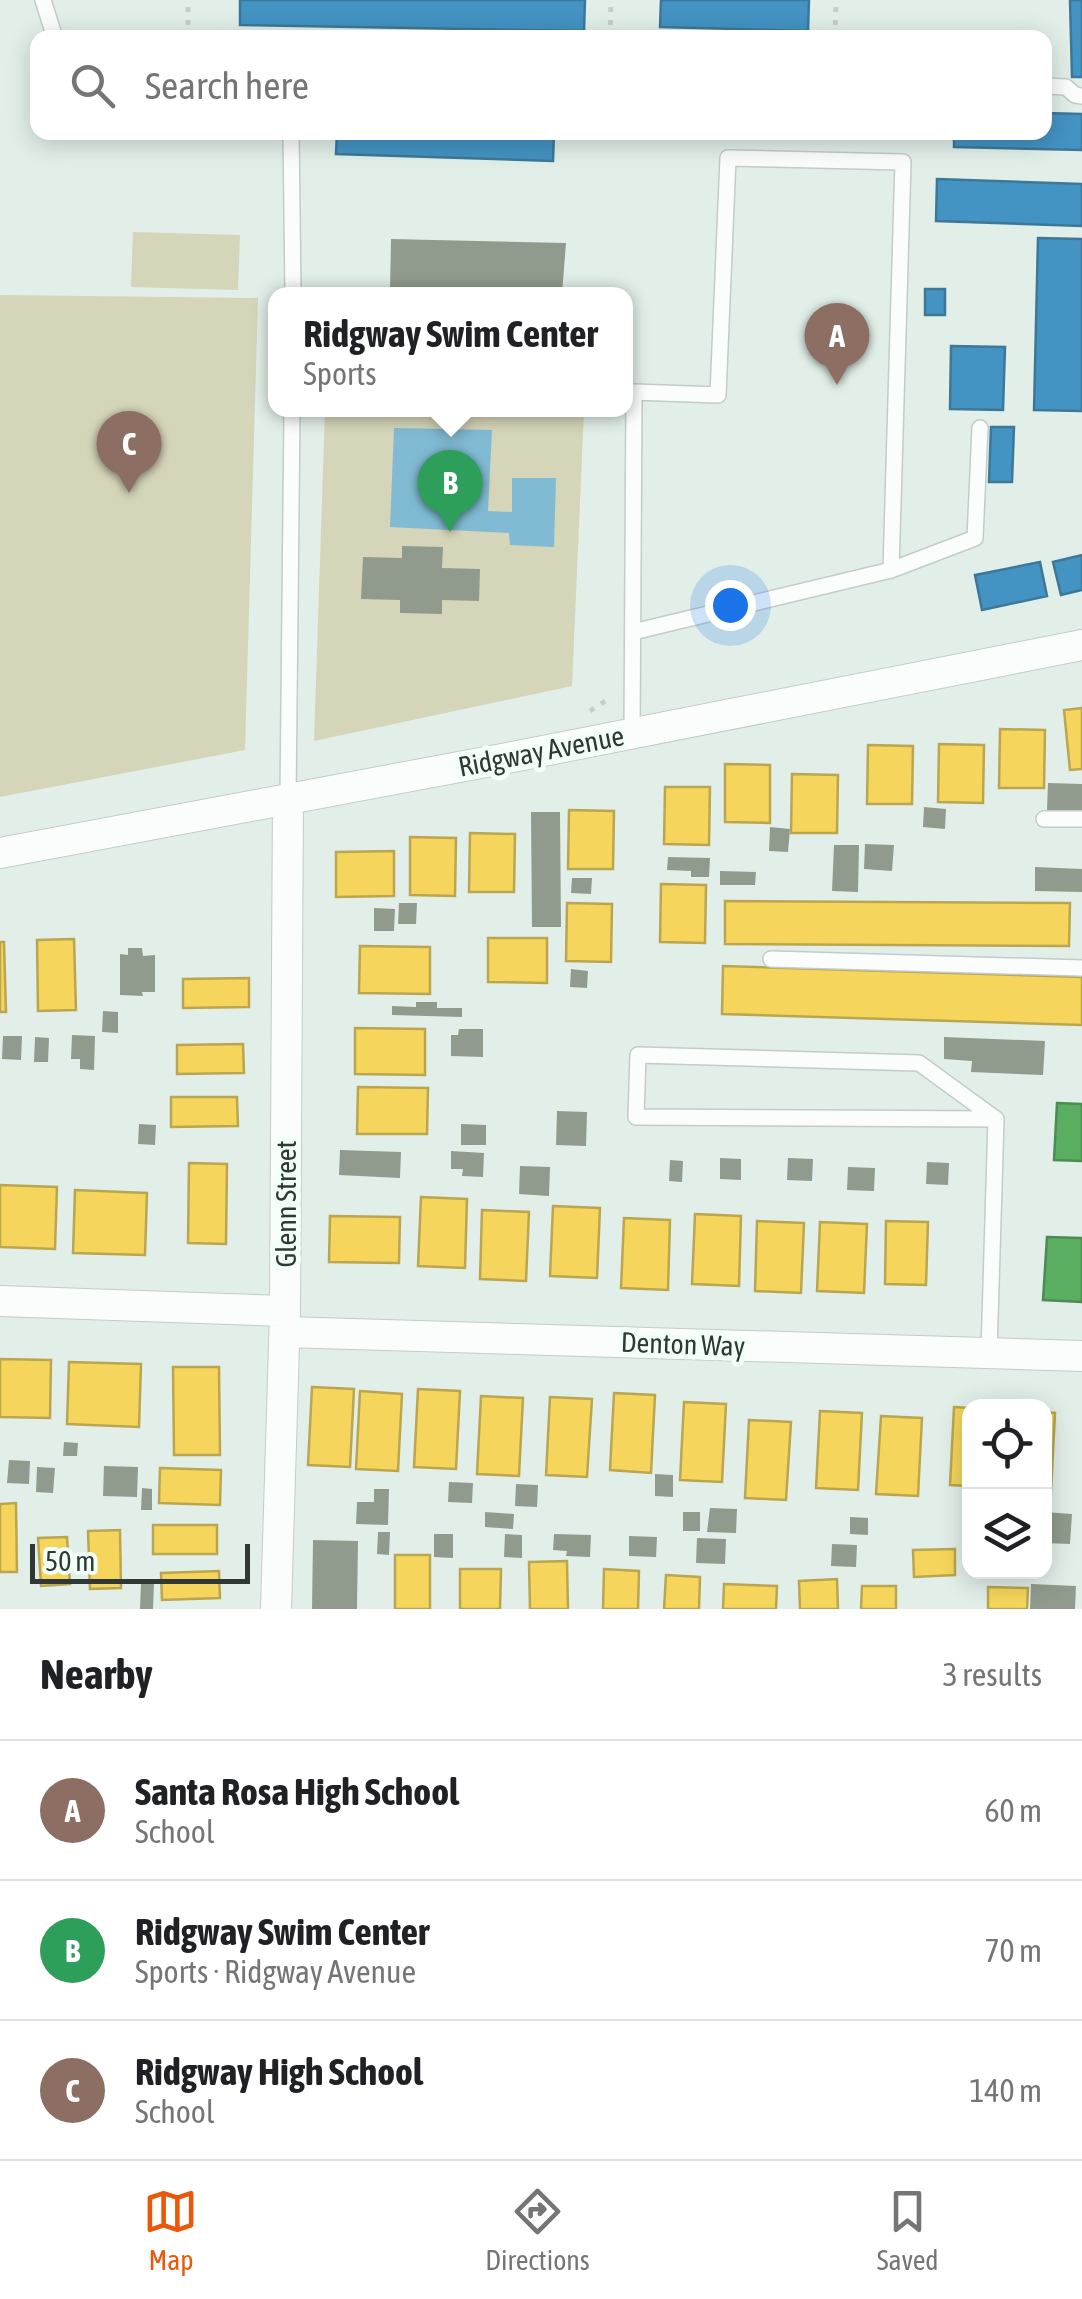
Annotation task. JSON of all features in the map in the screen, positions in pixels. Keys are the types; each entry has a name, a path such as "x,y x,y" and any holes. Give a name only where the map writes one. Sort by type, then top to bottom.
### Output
{"street":[{"name":"Ridgway Avenue","path":"0,853 1082,645"},
{"name":"Glenn Street","path":"276,1609 285,1322 288,799"},
{"name":"Denton Way","path":"0,1301 285,1322 1082,1356"}],"lane":[{"path":"44,0 53,30"},
{"path":"1052,86 1066,87 1082,96"},
{"path":"291,140 293,287"},
{"path":"632,734 634,392 718,395 728,158 903,162 891,570"},
{"path":"288,799 292,417"},
{"path":"633,632 891,570 974,538 980,428"},
{"path":"1044,819 1082,820"},
{"path":"771,958 1082,968"},
{"path":"638,1055 919,1063 996,1119 636,1116 638,1055"},
{"path":"989,1353 996,1119"}],"path":[{"path":"188,0 188,30"},
{"path":"610,30 611,0"},
{"path":"835,30 836,0"}],"green space":[{"path":"133,232 240,235 238,290 131,287"},
{"path":"0,295 258,298 245,750 0,797"},
{"path":"325,417 584,417 572,686 314,741"}],"water":[{"path":"394,428 492,430 488,511 512,512 512,478 556,478 554,547 510,545 509,533 390,527"}],"building: Homes":[{"path":"1082,708 1082,769 1070,770 1064,710"},
{"path":"1000,729 1045,730 1044,788 999,788"},
{"path":"939,744 984,745 983,803 938,802"},
{"path":"868,745 913,746 912,804 867,804"},
{"path":"725,764 770,765 770,823 725,822"},
{"path":"792,774 838,775 837,833 791,833"},
{"path":"665,787 710,787 709,845 664,844"},
{"path":"569,810 614,811 613,869 568,869"},
{"path":"470,833 515,834 514,892 469,892"},
{"path":"410,837 456,838 455,896 410,895"},
{"path":"394,851 394,896 336,897 336,852"},
{"path":"661,884 706,885 705,943 660,942"},
{"path":"725,901 1070,903 1069,946 725,944"},
{"path":"567,903 612,904 611,962 566,961"},
{"path":"488,938 547,938 547,983 488,982"},
{"path":"74,939 76,1010 38,1011 37,940"},
{"path":"0,942 4,942 6,1012 0,1012"},
{"path":"360,946 430,947 430,994 359,993"},
{"path":"723,966 1082,977 1082,1025 722,1014"},
{"path":"249,978 249,1007 183,1008 183,979"},
{"path":"355,1028 425,1029 425,1075 355,1074"},
{"path":"243,1044 244,1073 177,1074 177,1045"},
{"path":"358,1087 428,1088 427,1134 357,1134"},
{"path":"171,1097 237,1097 238,1126 171,1127"},
{"path":"189,1163 227,1164 226,1244 188,1243"},
{"path":"0,1185 57,1187 55,1249 0,1247"},
{"path":"75,1190 147,1193 145,1255 73,1253"},
{"path":"421,1197 467,1199 465,1268 418,1266"},
{"path":"553,1206 600,1208 597,1278 550,1276"},
{"path":"482,1210 529,1212 526,1281 480,1279"},
{"path":"695,1214 741,1216 739,1286 692,1284"},
{"path":"330,1216 400,1217 399,1263 329,1262"},
{"path":"624,1218 670,1220 668,1290 621,1288"},
{"path":"757,1221 804,1223 801,1293 755,1291"},
{"path":"886,1221 928,1222 926,1285 885,1284"},
{"path":"820,1222 867,1224 864,1293 817,1291"},
{"path":"0,1359 51,1360 50,1418 0,1417"},
{"path":"69,1362 141,1364 139,1427 67,1424"},
{"path":"173,1367 219,1367 220,1455 174,1455"},
{"path":"312,1387 354,1389 350,1467 308,1465"},
{"path":"418,1389 460,1391 456,1469 414,1467"},
{"path":"360,1391 402,1394 398,1471 356,1469"},
{"path":"614,1393 655,1395 651,1473 610,1470"},
{"path":"481,1396 523,1398 519,1476 477,1474"},
{"path":"550,1397 592,1399 587,1477 546,1475"},
{"path":"684,1402 726,1404 722,1482 680,1480"},
{"path":"954,1407 962,1408 962,1486 950,1485"},
{"path":"820,1411 862,1413 858,1490 816,1488"},
{"path":"1052,1413 1055,1413 1052,1472"},
{"path":"881,1416 922,1418 918,1496 876,1494"},
{"path":"749,1420 791,1422 786,1500 745,1498"},
{"path":"160,1468 221,1470 220,1505 159,1503"},
{"path":"16,1503 17,1572 0,1572 0,1504"},
{"path":"153,1525 217,1525 217,1554 153,1554"},
{"path":"120,1530 121,1588 90,1589 88,1531"},
{"path":"67,1537 70,1584 41,1586 38,1538"},
{"path":"955,1549 955,1575 914,1577 913,1550"},
{"path":"395,1555 430,1555 430,1609 395,1609"},
{"path":"567,1561 568,1609 530,1609 529,1562"},
{"path":"460,1569 501,1569 500,1609 460,1609"},
{"path":"604,1569 639,1571 638,1609 603,1609"},
{"path":"219,1571 220,1598 162,1600 161,1573"},
{"path":"666,1575 700,1577 699,1609 664,1609"},
{"path":"837,1579 838,1609 800,1609 799,1581"},
{"path":"724,1584 777,1586 776,1609 723,1609"},
{"path":"862,1586 896,1586 896,1609 861,1609"},
{"path":"988,1587 1028,1588 1027,1609 988,1609"}],"building: Schools":[{"path":"240,0 585,0 584,30 240,25"},
{"path":"661,0 809,0 808,30 660,27"},
{"path":"1070,0 1082,0 1082,77 1072,77"},
{"path":"1052,113 1082,114 1082,150 954,147 954,140 1052,140"},
{"path":"337,140 554,140 553,161 336,154"},
{"path":"937,179 1082,184 1082,226 936,221"},
{"path":"1038,238 1082,239 1082,411 1034,410"},
{"path":"925,289 945,289 945,315 925,315"},
{"path":"951,346 1005,347 1003,410 950,409"},
{"path":"991,427 1014,427 1012,482 989,482"},
{"path":"1082,555 1082,590 1061,595 1053,562"},
{"path":"1040,562 1047,596 982,610 975,575"}],"building: Public":[{"path":"1057,1103 1082,1104 1082,1161 1054,1160"},
{"path":"1047,1237 1082,1238 1082,1302 1043,1300"}],"building: Other":[{"path":"391,239 566,243 563,287 390,287"},
{"path":"402,546 443,547 442,568 480,569 479,601 442,600 442,614 400,613 400,600 361,599 363,557 402,558"},
{"path":"1048,783 1082,784 1082,812 1047,810"},
{"path":"924,807 946,809 945,829 923,827"},
{"path":"531,812 560,812 561,927 532,927"},
{"path":"770,827 790,829 788,852 769,851"},
{"path":"865,844 894,845 892,871 864,869"},
{"path":"834,845 859,845 858,892 832,891"},
{"path":"668,857 710,858 709,877 667,870"},
{"path":"1035,867 1082,869 1082,892 1035,891"},
{"path":"720,871 756,872 755,885 720,885"},
{"path":"572,878 592,878 591,894 571,893"},
{"path":"399,903 417,903 416,924 398,924"},
{"path":"374,908 395,909 394,931 374,931"},
{"path":"128,948 142,948 143,956 155,955 155,992 120,995 120,954 128,955"},
{"path":"571,969 588,971 587,988 570,987"},
{"path":"416,1002 437,1002 437,1008 462,1008 462,1017 392,1015 392,1006 416,1007"},
{"path":"103,1011 118,1012 118,1033 102,1032"},
{"path":"459,1029 483,1029 483,1057 451,1056 451,1035 458,1035"},
{"path":"72,1035 95,1036 94,1070 80,1069 80,1059 71,1059"},
{"path":"3,1036 22,1036 21,1060 2,1059"},
{"path":"35,1037 49,1038 48,1062 34,1062"},
{"path":"944,1037 1045,1041 1043,1075 971,1072 972,1061 944,1059"},
{"path":"557,1111 587,1112 586,1146 556,1145"},
{"path":"139,1124 156,1125 155,1145 138,1144"},
{"path":"461,1124 486,1125 486,1145 461,1145"},
{"path":"340,1150 401,1152 400,1178 339,1175"},
{"path":"451,1151 484,1153 483,1177 462,1176 463,1169 451,1169"},
{"path":"720,1158 741,1159 741,1180 720,1179"},
{"path":"788,1158 813,1159 812,1181 787,1180"},
{"path":"670,1160 683,1161 682,1182 669,1181"},
{"path":"927,1162 949,1163 948,1185 926,1184"},
{"path":"520,1166 550,1167 549,1196 519,1194"},
{"path":"848,1167 875,1168 874,1191 847,1190"},
{"path":"64,1442 78,1443 77,1456 63,1456"},
{"path":"9,1460 30,1461 29,1484 7,1483"},
{"path":"104,1466 138,1467 137,1497 103,1496"},
{"path":"37,1467 55,1468 53,1493 36,1492"},
{"path":"655,1474 673,1475 673,1497 655,1496"},
{"path":"449,1482 473,1483 472,1503 448,1502"},
{"path":"516,1484 538,1485 537,1507 515,1506"},
{"path":"142,1488 152,1489 152,1510 141,1510"},
{"path":"374,1489 389,1489 388,1525 356,1524 357,1502 374,1502"},
{"path":"710,1508 737,1509 736,1533 707,1532"},
{"path":"485,1512 514,1514 513,1529 485,1527"},
{"path":"683,1512 700,1512 700,1531 683,1531"},
{"path":"1052,1513 1072,1514 1070,1544 1052,1543"},
{"path":"850,1517 868,1518 868,1535 850,1534"},
{"path":"378,1532 390,1532 389,1555 377,1554"},
{"path":"434,1534 453,1534 453,1558 434,1557"},
{"path":"505,1534 522,1535 522,1558 504,1557"},
{"path":"554,1534 591,1535 590,1557 566,1556 567,1551 553,1550"},
{"path":"629,1536 657,1537 656,1557 629,1556"},
{"path":"697,1538 726,1539 725,1564 696,1563"},
{"path":"313,1540 358,1541 357,1609 312,1609"},
{"path":"832,1544 857,1545 856,1567 831,1566"},
{"path":"141,1583 154,1583 153,1609 140,1609"},
{"path":"1031,1584 1076,1586 1075,1609 1030,1609"}],"place":[{"name":"Santa Rosa High School","path":"837,385"},
{"name":"Ridgway High School","path":"129,493"},
{"name":"Ridgway Swim Center","path":"450,532"}]}
